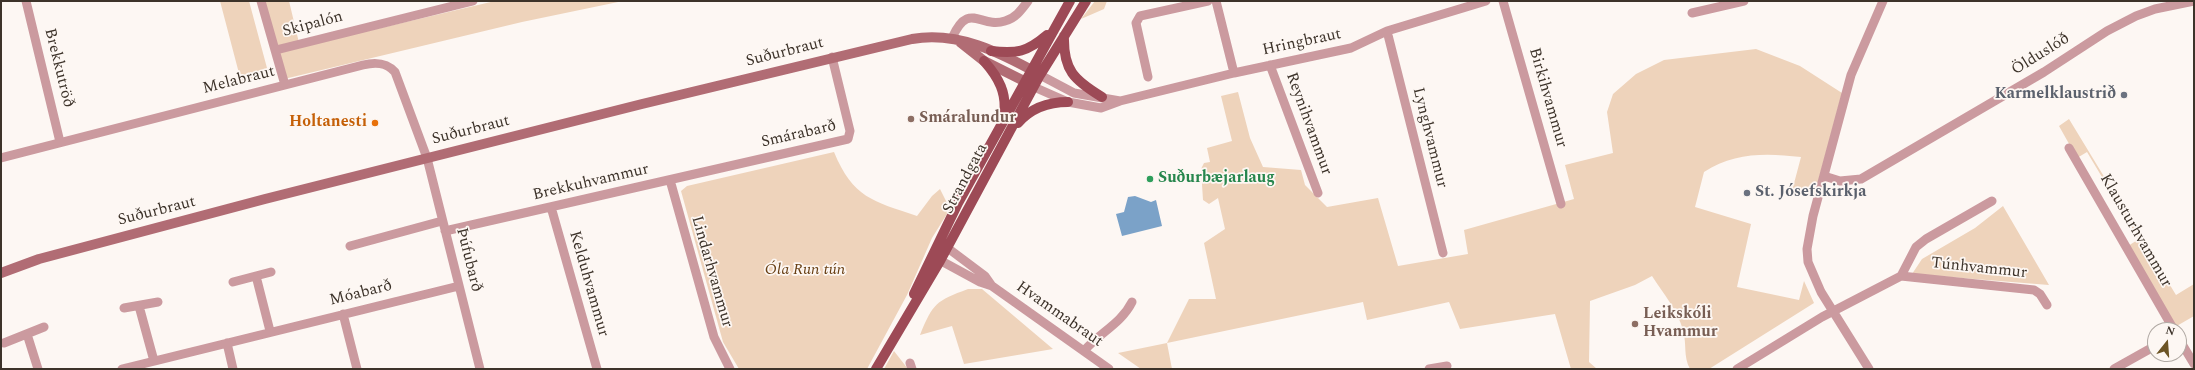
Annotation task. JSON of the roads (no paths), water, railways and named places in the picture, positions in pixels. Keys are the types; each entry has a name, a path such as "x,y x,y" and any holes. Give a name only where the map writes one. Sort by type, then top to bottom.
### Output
{"main road":[{"name":"Strandgata","path":"935,258 938,242 1030,70 1070,1"},
{"name":"Strandgata","path":"876,369 909,310 913,296 935,258 948,246 1040,75 1064,34 1086,1"},
{"path":"991,51 1013,53 1024,51 1052,31"},
{"path":"1064,34 1065,57 1072,73 1082,85 1102,97"},
{"path":"984,62 999,81 1005,97 1003,122"},
{"path":"1008,133 1032,110 1056,102 1068,102"}],"street":[{"name":"Brekkutröð","path":"26,1 60,142"},
{"name":"Skipalón","path":"261,1 285,85"},
{"name":"Skipalón","path":"276,50 473,1"},
{"path":"1028,1 1014,17 1005,22 995,22 974,17 965,19 958,23 954,39 984,62 1034,87"},
{"path":"1148,77 1136,23 1137,19 1140,16 1208,1"},
{"path":"1216,1 1234,72"},
{"name":"Hringbraut","path":"1034,87 1068,102 1101,108 1120,101 1234,72 1351,48 1367,42 1387,31 1486,1"},
{"name":"Birkihvammur","path":"1503,1 1561,204"},
{"path":"1692,13 1744,1"},
{"path":"1869,369 1821,292 1808,262 1807,249 1813,216 1851,75 1883,1"},
{"name":"Ölduslóð","path":"1824,176 1840,181 1861,179 2044,72 2113,28 2136,16 2155,9 2194,2"},
{"name":"Lynghvammur","path":"1387,31 1443,252"},
{"name":"Suðurbraut","path":"1,273 39,259 120,237 426,158 916,38 930,37 954,39 974,43 1040,75"},
{"name":"Smárabarð","path":"744,164 848,139 850,131 832,58"},
{"name":"Melabraut","path":"1,158 373,63 390,67 395,72 426,158"},
{"name":"Reynihvammur","path":"1270,65 1318,193"},
{"name":"Hringbraut","path":"1040,75 1074,92 1120,101"},
{"name":"Klausturhvammur","path":"2069,148 2169,322"},
{"name":"Þúfubarð","path":"426,158 480,369"},
{"name":"Brekkuhvammur","path":"445,231 744,164"},
{"name":"Lindarhvammur","path":"670,180 714,337 730,369"},
{"name":"Túnhvammur","path":"1992,201 1926,239 1916,247 1901,276 2034,290 2040,294 2047,305"},
{"name":"Kelduhvammur","path":"551,207 597,369"},
{"path":"350,246 442,221"},
{"name":"Hvammabraut","path":"938,242 948,246 985,276 992,286"},
{"name":"Hvammabraut","path":"935,258 980,282 992,286 1109,369"},
{"path":"233,282 271,272"},
{"path":"256,276 270,332"},
{"path":"1737,369 1833,311 1901,276"},
{"name":"Móabarð","path":"122,369 459,286"},
{"path":"124,308 158,302"},
{"path":"1084,351 1093,340 1121,319 1132,302"},
{"path":"138,306 154,361"},
{"path":"343,314 357,369"},
{"path":"4,342 44,327"},
{"path":"27,334 38,369"},
{"path":"226,343 233,369"},
{"path":"2114,369 2147,350"},
{"path":"2187,352 2194,364"},
{"path":"1429,369 1447,366"}],"water":[{"path":"1135,196 1151,202 1156,200 1162,226 1122,236 1116,214 1124,212 1128,197"}],"place":[{"name":"Karmelklaustrið","path":"2124,95"},
{"name":"Smáralundur","path":"911,119"},
{"name":"Holtanesti","path":"375,123"},
{"name":"Suðurbæjarlaug","path":"1150,179"},
{"name":"St. Jósefskirkja","path":"1747,193"},
{"name":"Leikskóli Hvammur","path":"1635,324"}],"park label":[{"name":"Óla Run tún","path":"805,271"}]}
